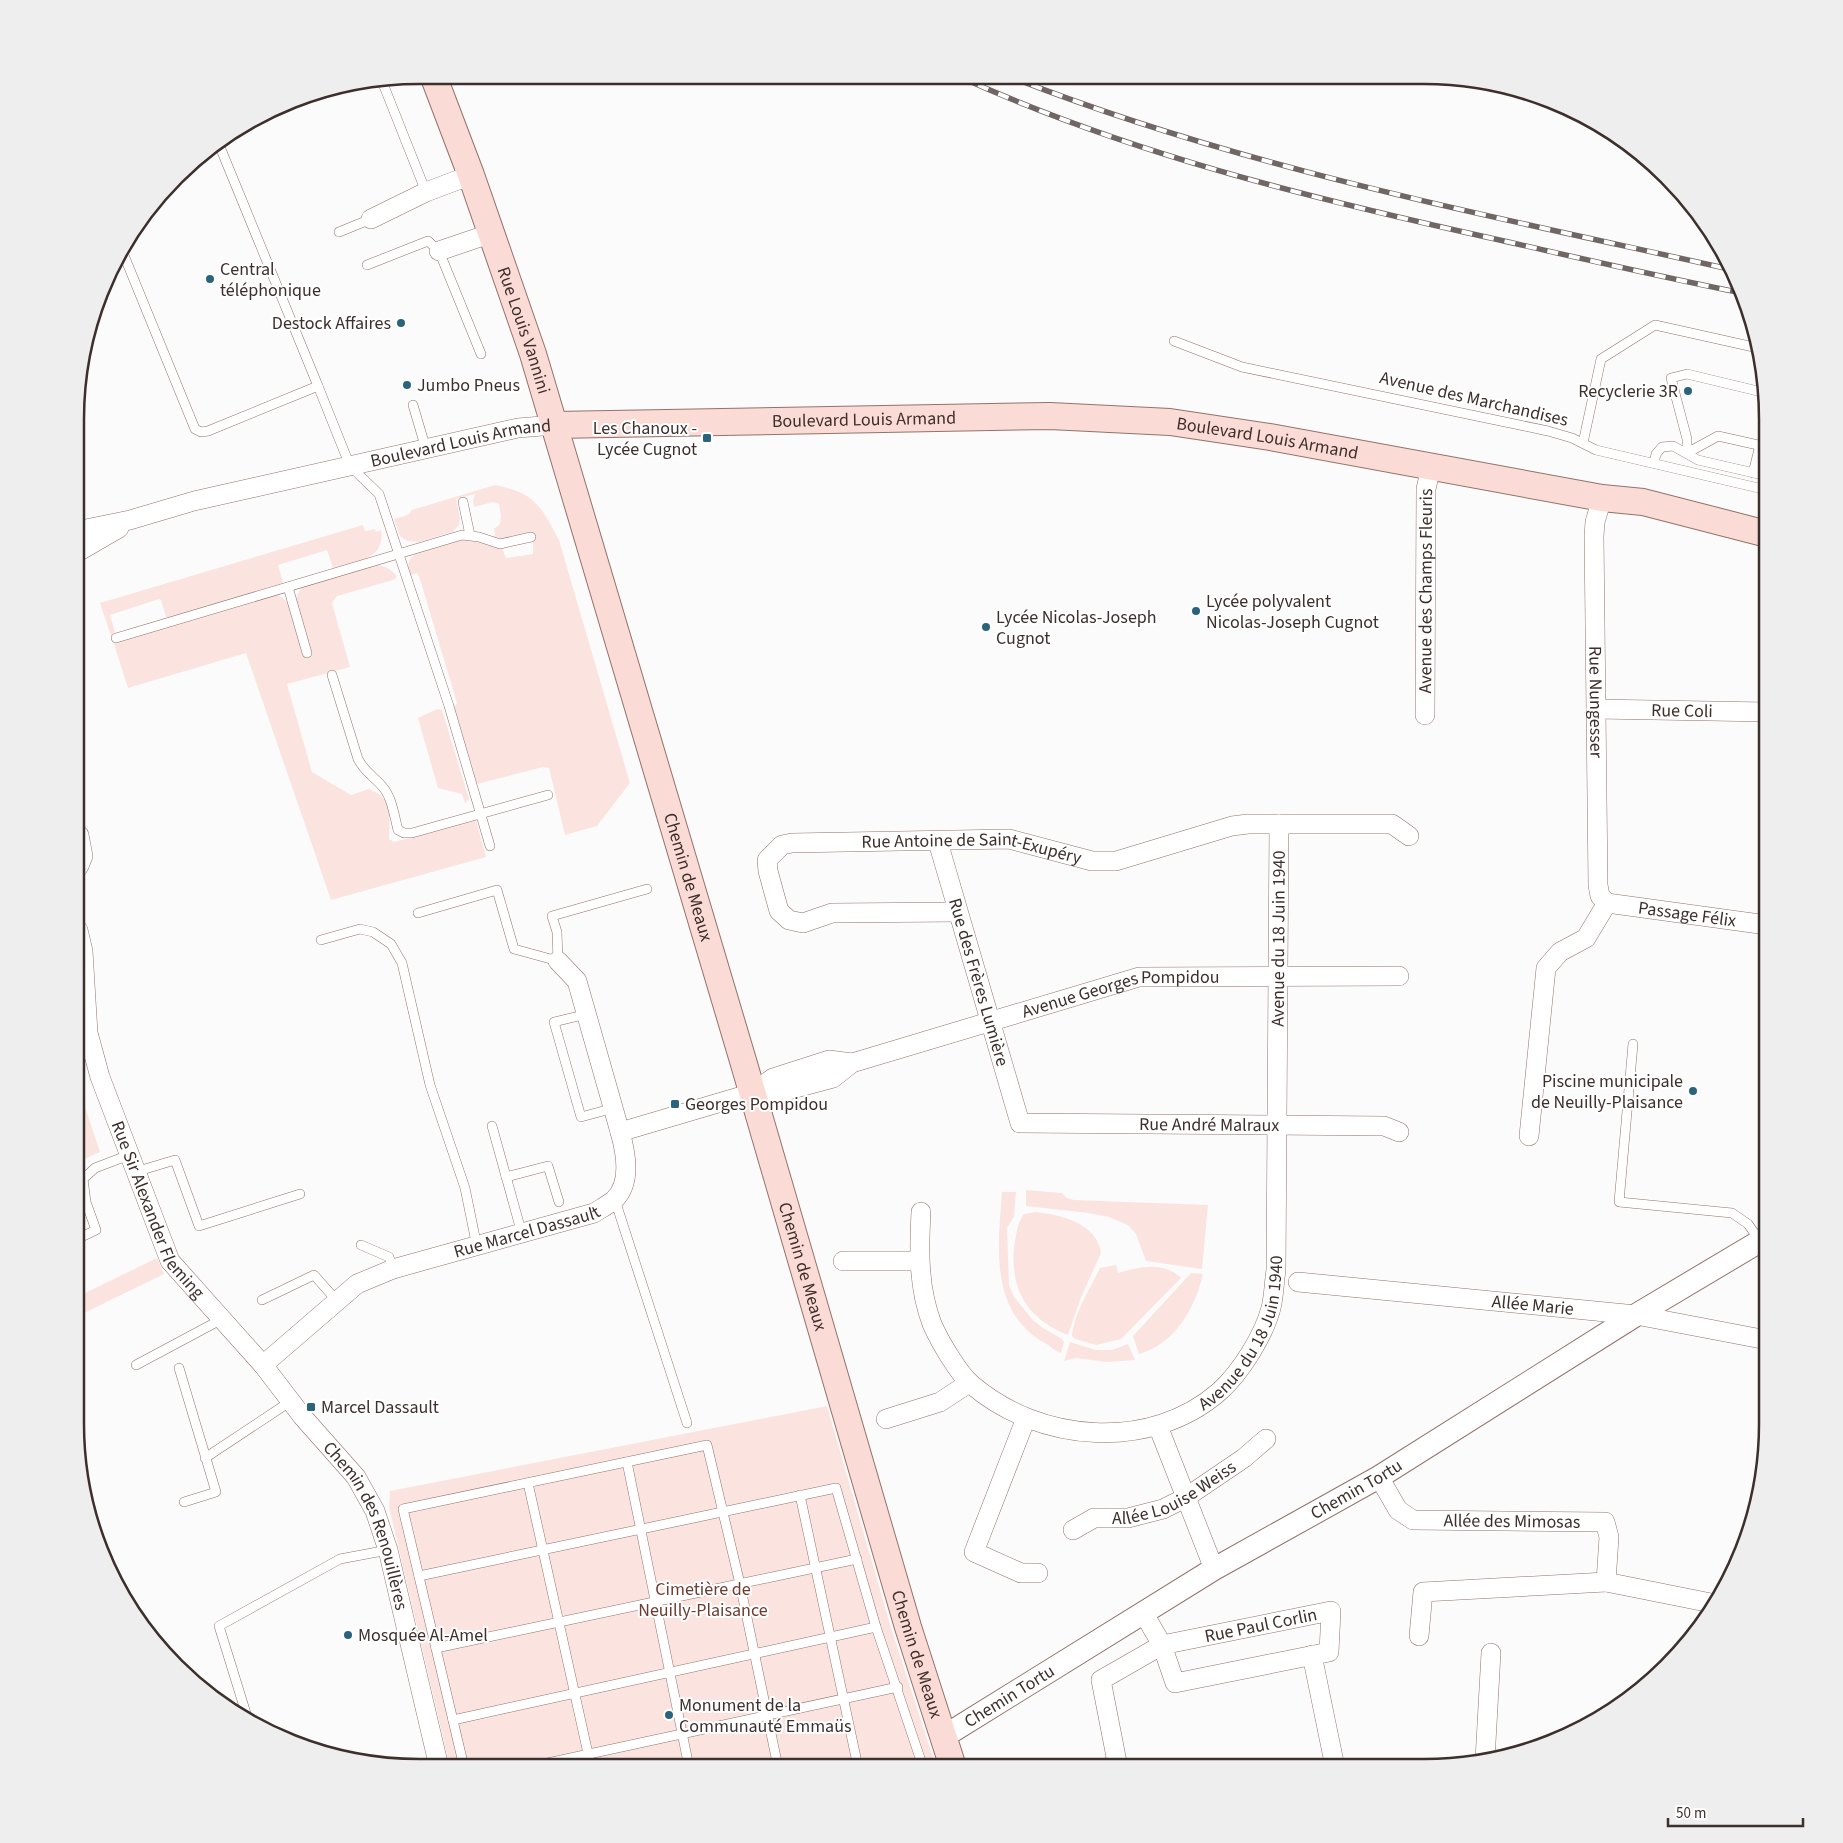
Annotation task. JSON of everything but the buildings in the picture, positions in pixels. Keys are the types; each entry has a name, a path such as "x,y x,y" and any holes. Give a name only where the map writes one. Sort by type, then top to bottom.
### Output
{"main road":[{"name":"Rue Louis Vannini","path":"437,84 492,233 533,354 655,763"},
{"name":"Boulevard Louis Armand","path":"554,425 1050,416 1205,426 1602,498 1643,502 1759,532"},
{"name":"Boulevard Louis Armand","path":"1602,498 1637,518 1759,550"},
{"name":"Chemin de Meaux","path":"655,763 752,1093 919,1681 950,1759"}],"street":[{"path":"371,219 426,192 471,175"},
{"path":"439,251 492,233"},
{"name":"Boulevard Louis Armand","path":"84,529 130,520 194,501 518,428 554,425"},
{"name":"Avenue des Champs Fleuris","path":"1424,716 1426,489 1432,467"},
{"name":"Rue Nungesser","path":"1602,498 1595,522 1594,536 1598,885 1600,896 1607,904"},
{"name":"Boulevard Louis Armand","path":"84,548 109,535 130,520"},
{"name":"Rue Coli","path":"1596,709 1759,712"},
{"name":"Rue Antoine de Saint-Exupéry","path":"957,912 832,913 803,923 789,920 779,911 768,871 767,860 782,845 792,843 938,842 1009,839 1092,861 1116,861 1232,826 1248,824 1392,824 1409,836"},
{"name":"Avenue du 18 Juin 1940","path":"921,1212 919,1261 923,1289 932,1324 969,1383 996,1403 1026,1418 1057,1429 1108,1433 1158,1426 1184,1416 1221,1390 1253,1350 1271,1308 1276,1270 1279,824"},
{"name":"Rue des Frères Lumière","path":"938,842 1020,1123"},
{"path":"1529,1136 1546,968 1560,952 1586,938 1607,904"},
{"name":"Passage Félix","path":"1607,904 1759,923"},
{"name":"Rue Sir Alexander Fleming","path":"84,959 88,1033 100,1077 170,1261 263,1365"},
{"name":"Rue Marcel Dassault","path":"263,1365 357,1284 393,1269 478,1247 594,1213 615,1200 625,1180 626,1154 577,981 558,961"},
{"name":"Avenue Georges Pompidou","path":"752,1093 773,1078 829,1060 852,1063 1139,977 1399,976"},
{"path":"620,1132 752,1093"},
{"name":"Rue André Malraux","path":"1020,1123 1384,1126 1399,1132"},
{"name":"Chemin Tortu","path":"943,1737 1214,1569 1379,1477 1636,1315 1759,1242"},
{"path":"843,1261 919,1261"},
{"name":"Allée Marie","path":"1298,1282 1636,1315 1759,1338"},
{"name":"Chemin des Renouillères","path":"263,1365 291,1401 356,1476 375,1511 388,1550 437,1759"},
{"path":"886,1420 940,1402 969,1383"},
{"path":"1026,1418 974,1552 1021,1573 1038,1573"},
{"path":"1158,1426 1214,1569"},
{"name":"Allée Louise Weiss","path":"1073,1530 1094,1518 1128,1518 1163,1509 1185,1498 1244,1458 1266,1439"},
{"name":"Allée des Mimosas","path":"1379,1477 1398,1510 1413,1520 1605,1522 1610,1538 1606,1582"},
{"path":"1419,1636 1424,1592 1606,1582 1708,1602"},
{"name":"Rue Paul Corlin","path":"1116,1759 1101,1680 1162,1644 1330,1610 1329,1652 1175,1683 1162,1644 1144,1612"},
{"path":"1485,1754 1491,1653"},
{"path":"1312,1656 1333,1759"}],"lane":[{"path":"384,86 426,192"},
{"path":"221,149 350,466 379,494 449,706 490,846"},
{"path":"339,232 371,219"},
{"path":"367,265 428,241 439,251 481,354"},
{"path":"125,259 195,429 201,432 208,431 318,386"},
{"path":"1583,444 1601,358 1655,325 1751,347"},
{"name":"Avenue des Marchandises","path":"1174,341 1242,366 1548,431 1596,450 1759,488"},
{"path":"1687,453 1687,440 1671,378 1687,374 1758,390"},
{"path":"413,405 426,449"},
{"path":"1687,453 1718,436 1759,445"},
{"path":"1654,463 1656,454 1662,447 1673,446 1698,460 1759,474"},
{"path":"1753,473 1759,458"},
{"path":"463,502 470,535"},
{"path":"116,638 470,535 500,544 531,537"},
{"path":"288,587 307,653"},
{"path":"332,675 358,759 363,769 383,787 392,805 398,830 404,833 412,833 548,795"},
{"path":"418,913 497,890 514,949 558,961 557,932 552,916 647,888"},
{"path":"321,940 360,929 373,932 391,944 402,963 430,1085 464,1188 478,1247"},
{"path":"586,1014 554,1022 578,1107 581,1117 614,1108"},
{"path":"1633,1044 1619,1202 1732,1213 1759,1234"},
{"path":"492,1126 522,1234"},
{"path":"84,1178 94,1168 175,1160 199,1226 300,1194"},
{"path":"506,1177 548,1166 559,1202"},
{"path":"84,1187 86,1202 96,1230 84,1236"},
{"path":"615,1200 687,1423"},
{"path":"361,1245 390,1257 393,1269"},
{"path":"262,1300 314,1275 337,1301"},
{"path":"136,1365 222,1319"},
{"path":"179,1368 216,1492 184,1502"},
{"path":"206,1458 291,1401"},
{"path":"462,1759 403,1509 707,1445 740,1584 776,1759"},
{"path":"627,1462 657,1602 669,1673 687,1759"},
{"path":"528,1483 589,1759"},
{"path":"419,1576 836,1488 876,1627 920,1759"},
{"path":"800,1496 856,1759"},
{"path":"245,1710 219,1626 340,1559 388,1550"},
{"path":"436,1648 857,1559"},
{"path":"453,1720 876,1627"},
{"path":"568,1759 897,1687"}],"green space":[{"path":"495,485 519,492 535,503 547,518 559,540 630,783 597,826 565,835 549,768 543,767 477,784 456,717 454,708 457,703 419,576 417,573 410,575 408,565 410,559 417,552 467,538 502,548 506,558 533,554 533,543 530,533 503,540 492,538 495,535 494,529 500,524 499,504 493,502 474,507 475,494 456,499 460,518 459,525 453,532 419,542 407,541 400,536 394,519 408,515 412,510"},
{"path":"363,525 365,531 375,529 376,532 381,530 379,548 367,558 333,568 327,550 278,565 283,583 169,617 166,617 161,600 159,599 110,615 115,632 111,636 100,603"},
{"path":"371,565 386,567 397,577 393,580 337,596 332,603 350,667 287,684 312,772 351,795 369,789 379,794 390,805 389,839 394,842 476,820 486,857 331,900 246,653 128,688 113,641 275,594 282,598 294,611 311,655 296,599 302,585"},
{"path":"437,709 442,710 469,799 465,803 462,794 438,788 418,718"},
{"path":"84,1104 100,1152 84,1159"},
{"path":"1026,1190 1062,1193 1067,1198 1074,1200 1208,1205 1202,1269 1146,1261 1136,1234 1128,1225 1109,1217 1088,1213 1026,1206"},
{"path":"1002,1192 1016,1192 1014,1216 1007,1228 1009,1285 1014,1297 1033,1320 1062,1339 1064,1342 1061,1353 1027,1330 1014,1314 1006,1296 1001,1276 999,1255"},
{"path":"1036,1212 1056,1215 1076,1222 1093,1234 1101,1253 1080,1300 1068,1335 1042,1320 1032,1311 1024,1301 1015,1276 1013,1262 1018,1225 1024,1214"},
{"path":"157,1258 164,1274 84,1313 84,1294"},
{"path":"1116,1265 1118,1273 1142,1267 1159,1267 1167,1269 1181,1278 1121,1339 1096,1345 1075,1339 1072,1336 1073,1327 1083,1301 1100,1268"},
{"path":"1191,1273 1203,1274 1195,1299 1182,1323 1163,1342 1139,1354 1133,1336"},
{"path":"1070,1342 1096,1350 1112,1350 1128,1344 1135,1360 1107,1362 1076,1358 1064,1361"},
{"name":"Cimetière de Neuilly-Plaisance","path":"827,1406 891,1628 933,1759 448,1759 389,1507 390,1491"}],"railway":[{"path":"977,84 1086,128 1152,150 1284,189 1419,222 1734,291"},
{"path":"1030,84 1098,109 1187,138 1276,164 1456,209 1723,268"}],"place":[{"name":"Central téléphonique","path":"210,279"},
{"name":"Destock Affaires","path":"401,323"},
{"name":"Jumbo Pneus","path":"407,385"},
{"name":"Recyclerie 3R","path":"1688,391"},
{"name":"Les Chanoux - Lycée Cugnot","path":"707,438"},
{"name":"Lycée polyvalent Nicolas-Joseph Cugnot","path":"1196,611"},
{"name":"Lycée Nicolas-Joseph Cugnot","path":"986,627"},
{"name":"Piscine municipale de Neuilly-Plaisance","path":"1693,1091"},
{"name":"Georges Pompidou","path":"675,1104"},
{"name":"Marcel Dassault","path":"311,1407"},
{"name":"Mosquée Al-Amel","path":"348,1635"},
{"name":"Monument de la Communauté Emmaüs","path":"669,1715"}]}
